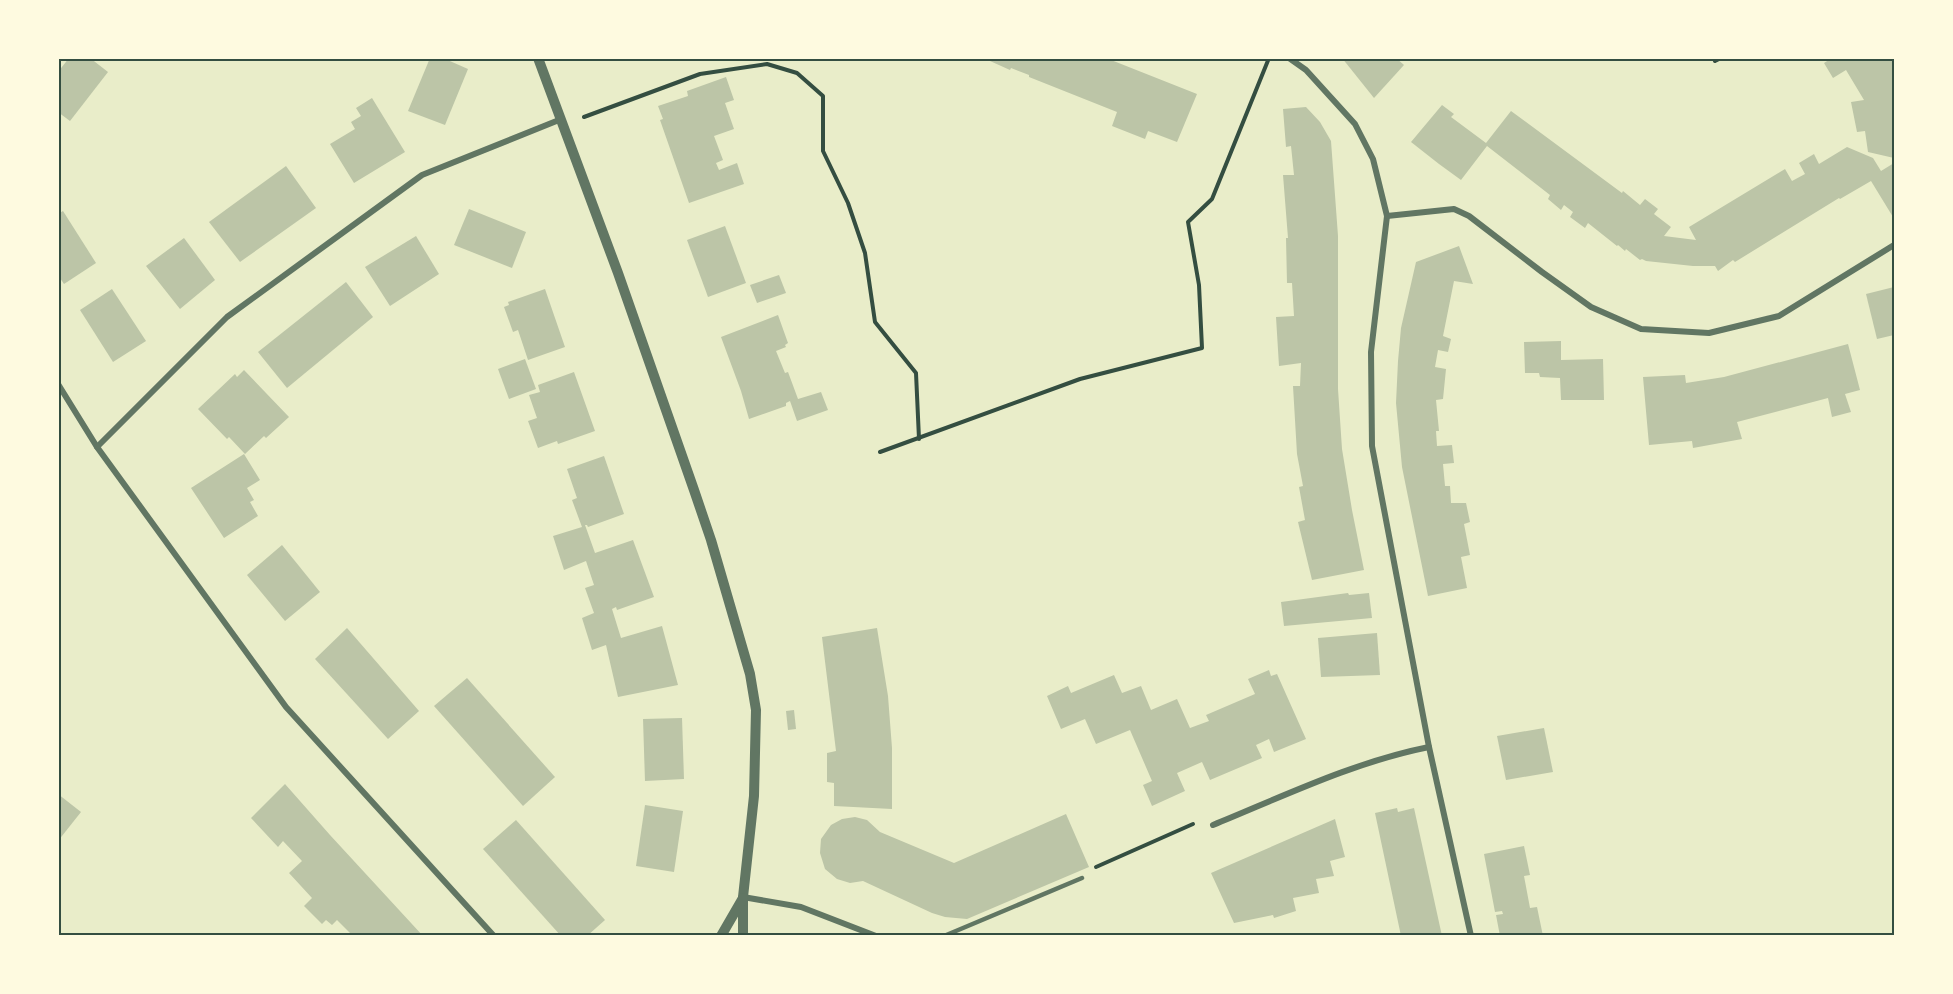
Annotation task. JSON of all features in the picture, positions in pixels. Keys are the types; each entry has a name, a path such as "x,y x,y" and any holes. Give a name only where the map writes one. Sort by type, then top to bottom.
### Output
{"street":[{"path":"538,58 618,273 697,500 750,674 756,710 754,795 743,897 743,936"},
{"path":"1289,58 1306,70 1355,123 1372,159 1387,216 1371,352 1372,446 1429,747 1471,936"},
{"path":"97,447 227,317 422,175 560,122"},
{"path":"1387,216 1454,209 1469,216 1591,307 1641,329 1709,333 1779,316 1894,245"},
{"path":"58,384 97,447 286,707 494,936"},
{"path":"1214,825 1340,773 1397,753 1429,747"},
{"path":"721,936 743,897"},
{"path":"743,897 801,907 876,936"}],"lane":[{"path":"944,936 1082,878"}],"path":[{"path":"880,453 1080,379 1202,348 1199,285 1188,222 1212,199 1269,58"},
{"path":"1714,58 1715,61 1721,58"},
{"path":"560,122 700,74 767,64 797,73 823,96 823,151 848,202 864,253 875,322 916,373 919,438"},
{"path":"1082,878 1087,871 1202,820 1214,825"}],"building":[{"path":"69,58 90,58 108,72 70,121 58,112 58,72"},
{"path":"430,58 443,58 468,69 445,125 408,111"},
{"path":"991,58 1106,58 1197,94 1177,142 1148,131 1145,139 1112,126 1117,112 1029,77 1029,75 1011,68 1010,70 990,61"},
{"path":"1342,58 1396,58 1404,65 1374,98"},
{"path":"1832,58 1890,58 1894,65 1894,158 1868,152 1865,131 1857,132 1851,102 1864,100 1846,70 1833,78 1824,63"},
{"path":"726,77 734,100 725,103 734,129 714,136 723,160 716,163 719,170 737,163 744,184 689,203 660,120 663,119 658,106 688,96 687,91"},
{"path":"372,98 405,152 354,183 330,144 355,129 351,122 361,116 356,108"},
{"path":"1442,105 1454,114 1451,117 1486,143 1511,111 1640,205 1645,199 1658,209 1654,214 1671,227 1664,236 1696,240 1689,227 1785,169 1792,181 1805,174 1799,163 1814,154 1819,164 1847,147 1873,158 1881,171 1894,163 1894,216 1871,181 1735,262 1733,260 1718,271 1715,266 1640,260 1626,249 1625,251 1617,246 1588,223 1585,228 1570,217 1573,212 1564,205 1561,210 1548,199 1550,195 1487,146 1461,180 1439,164 1411,142"},
{"path":"1306,107 1320,122 1331,141 1338,236 1338,389 1342,449 1364,570 1312,580 1298,522 1305,520 1299,487 1303,486 1297,454 1293,386 1300,386 1301,363 1279,366 1276,317 1294,316 1292,283 1287,283 1286,238 1288,238 1283,175 1294,175 1291,146 1286,147 1283,109"},
{"path":"286,166 316,208 240,262 209,222"},
{"path":"469,209 526,232 512,268 454,245"},
{"path":"63,211 96,263 64,284 58,275 58,214"},
{"path":"725,226 746,283 708,297 687,240"},
{"path":"416,236 439,274 390,306 365,267"},
{"path":"184,238 215,280 180,309 146,266"},
{"path":"1459,246 1473,284 1454,281 1443,336 1451,339 1448,352 1438,350 1435,367 1446,369 1443,399 1436,400 1439,431 1436,431 1437,446 1452,445 1454,463 1443,464 1445,486 1450,486 1451,503 1466,503 1470,522 1464,524 1470,555 1461,557 1467,588 1428,596 1402,467 1396,403 1398,361 1401,328 1416,262"},
{"path":"779,275 786,293 757,303 750,285"},
{"path":"346,282 373,317 287,388 258,352"},
{"path":"1894,287 1894,335 1877,339 1866,294"},
{"path":"112,289 146,341 113,362 80,310"},
{"path":"545,289 565,347 528,360 518,330 513,332 504,307 509,305 508,302"},
{"path":"778,315 788,343 786,347 776,351 785,373 788,372 798,399 821,392 828,410 797,421 790,401 786,403 786,406 749,419 721,337"},
{"path":"1561,341 1561,360 1603,359 1604,400 1561,400 1560,378 1540,377 1539,373 1525,373 1524,342"},
{"path":"1848,344 1860,390 1845,394 1851,412 1832,417 1828,398 1737,422 1742,439 1693,448 1692,441 1649,445 1643,377 1685,375 1686,383 1724,377"},
{"path":"525,359 536,389 509,399 498,369"},
{"path":"244,370 289,417 245,454 198,409 235,374 237,377"},
{"path":"574,372 595,431 558,444 557,441 538,448 528,421 537,418 529,395 540,392 538,385"},
{"path":"244,454 260,480 247,488 254,500 250,502 258,516 224,538 191,488"},
{"path":"604,456 624,514 588,527 585,525 595,553 633,540 654,597 617,610 616,607 612,609 621,638 662,626 678,685 618,697 606,645 592,650 582,618 594,613 585,588 594,585 586,561 564,570 553,536 582,527 572,500 577,498 567,469"},
{"path":"282,545 320,592 285,621 247,575"},
{"path":"1348,593 1349,595 1369,593 1372,618 1284,626 1281,602"},
{"path":"347,628 419,711 388,739 315,659"},
{"path":"877,628 888,696 892,748 892,809 834,806 834,783 827,782 827,753 836,751 822,637"},
{"path":"1377,633 1380,675 1321,677 1318,638"},
{"path":"1269,670 1271,676 1277,674 1306,739 1274,752 1269,739 1256,745 1262,758 1210,780 1202,762 1177,773 1185,791 1152,806 1143,785 1152,781 1130,730 1096,744 1085,719 1061,729 1047,696 1068,686 1071,693 1114,675 1122,693 1141,686 1151,710 1177,699 1190,728 1209,721 1206,715 1255,694 1248,679"},
{"path":"467,678 555,777 523,806 434,706"},
{"path":"794,710 796,729 788,730 786,711"},
{"path":"682,718 684,779 645,781 643,719"},
{"path":"1544,728 1553,772 1506,780 1497,736"},
{"path":"285,784 423,936 353,936 337,920 332,925 326,920 322,924 304,906 312,898 289,873 302,861 283,841 278,847 251,818"},
{"path":"58,794 81,812 58,841"},
{"path":"645,805 683,811 674,872 636,866"},
{"path":"1397,808 1398,812 1414,808 1442,936 1401,936 1375,813"},
{"path":"1066,814 1089,867 967,919 932,913 863,881 850,883 837,879 825,869 820,853 821,839 831,825 842,819 855,817 867,820 880,832 954,863"},
{"path":"1335,819 1345,857 1330,861 1334,876 1316,879 1319,893 1293,898 1296,911 1274,918 1273,915 1234,923 1211,873"},
{"path":"516,820 605,920 587,936 561,936 483,849"},
{"path":"1524,846 1530,875 1524,876 1530,908 1537,907 1543,936 1500,936 1496,915 1503,914 1502,911 1495,912 1484,854"}]}
